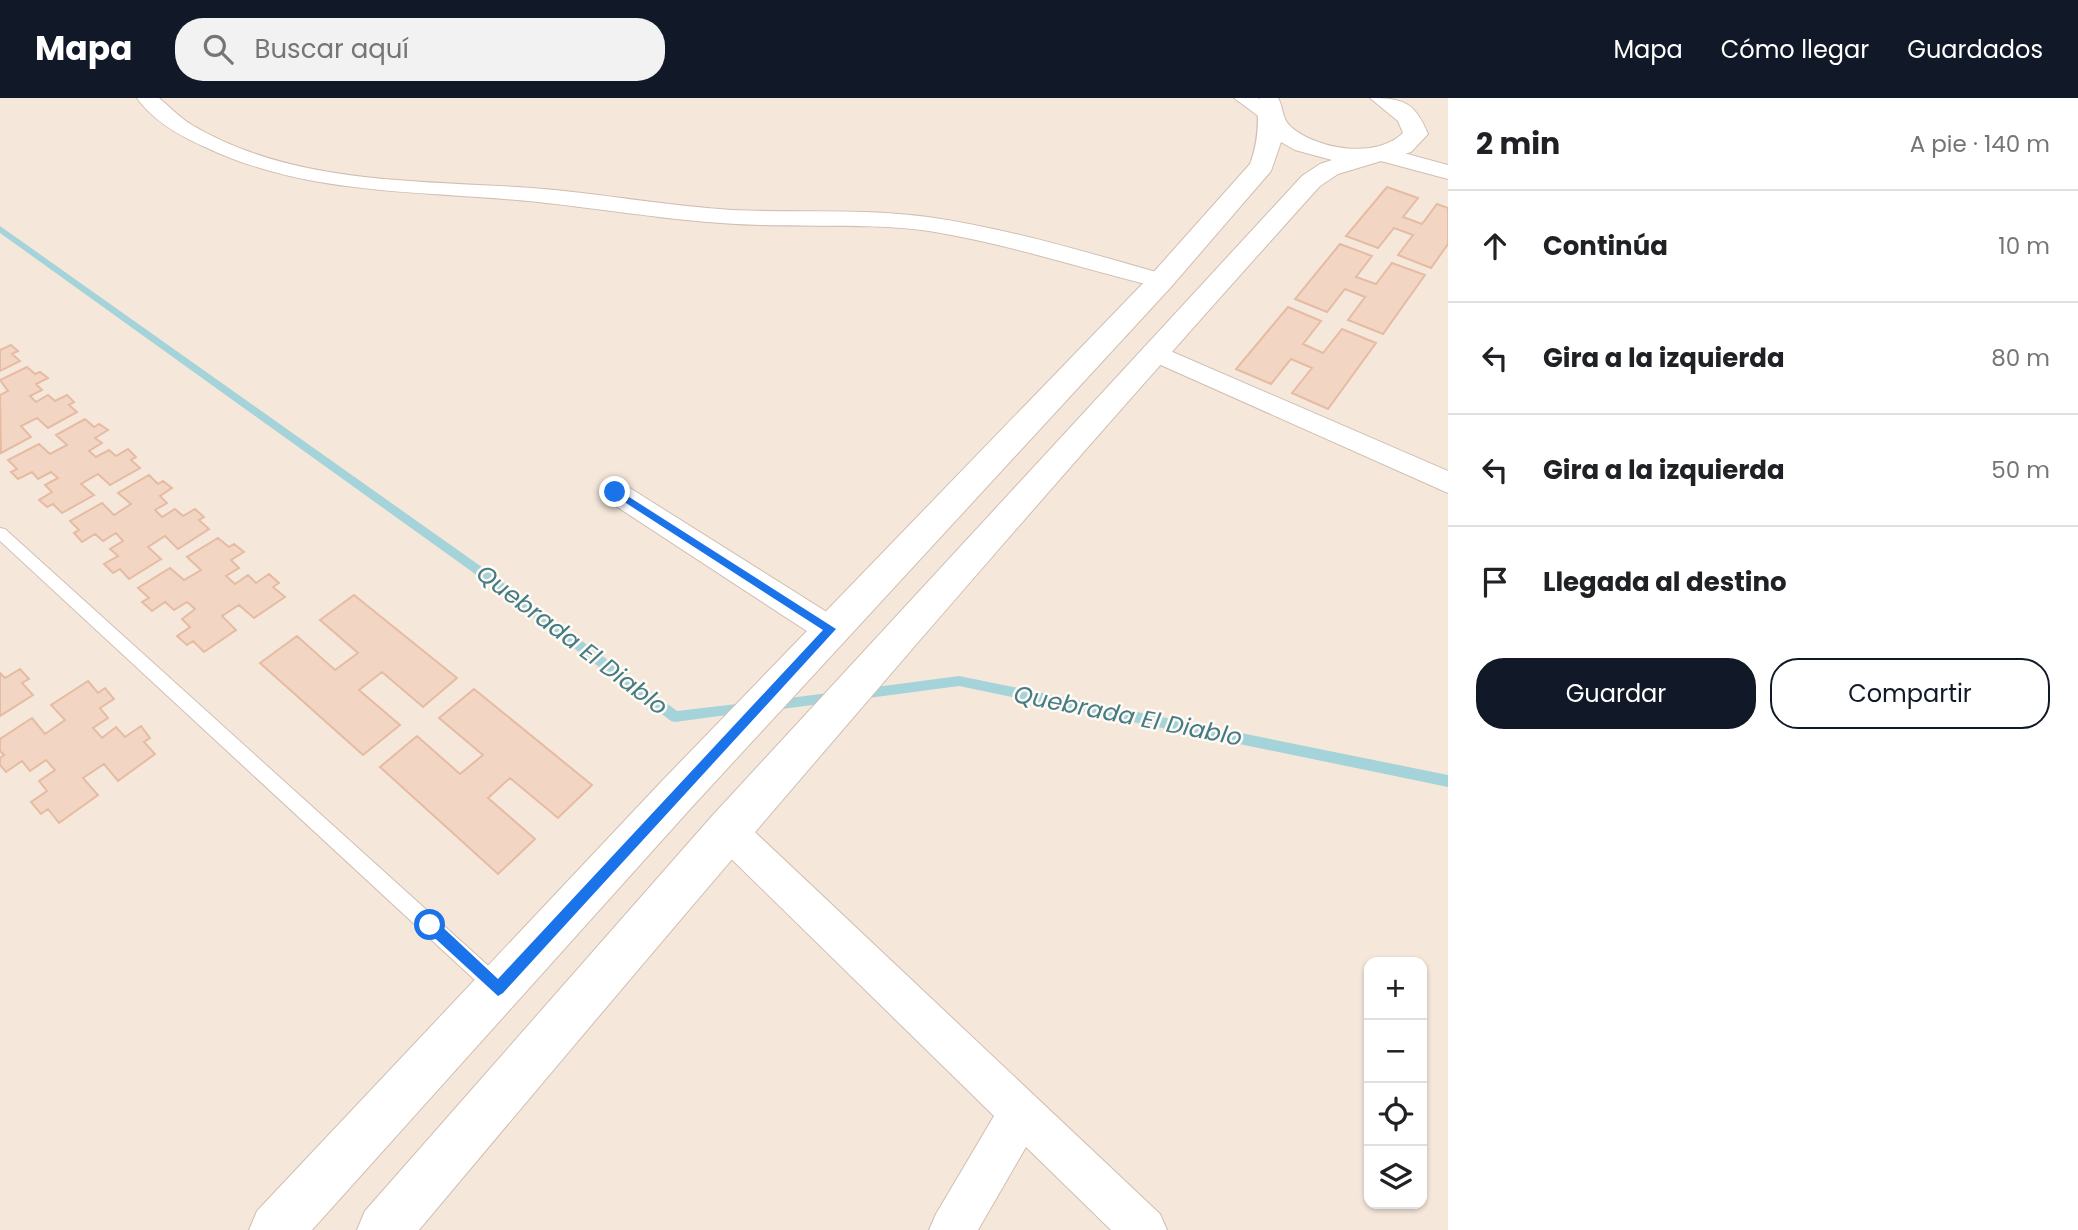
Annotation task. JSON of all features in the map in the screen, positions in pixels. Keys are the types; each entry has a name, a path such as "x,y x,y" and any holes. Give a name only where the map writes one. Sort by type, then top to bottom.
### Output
{"street":[{"path":"147,98 183,129 228,150 306,175 385,185 536,195 702,215 874,219 928,224 1032,244 1161,281"},
{"path":"1244,98 1270,111 1286,135 1311,147 1341,155 1406,158 1448,172"},
{"path":"384,1230 727,830 1154,352 1311,181 1329,169 1401,150 1425,132 1382,98"},
{"path":"276,1230 676,795 1161,281 1262,166 1268,149 1270,111"},
{"path":"1154,352 1448,483"},
{"path":"615,492 830,631"},
{"path":"727,830 1144,1230"},
{"path":"952,1230 1021,1113"}],"lane":[{"path":"0,533 498,989"}],"shaded area":[{"path":"0,98 1448,98 1448,1230 0,1230"}],"building":[{"path":"1387,187 1418,198 1403,217 1422,224 1437,204 1448,208 1448,244 1431,268 1398,255 1413,235 1394,228 1378,248 1346,236"},
{"path":"1340,244 1372,256 1356,277 1376,284 1392,263 1425,275 1383,334 1348,320 1365,297 1345,289 1327,312 1295,299"},
{"path":"1288,307 1321,321 1303,344 1323,353 1342,329 1376,343 1328,409 1292,393 1312,368 1291,359 1271,384 1236,369"},
{"path":"11,345 18,351 12,354 20,361 0,371 0,350"},
{"path":"27,367 35,374 40,372 48,378 36,384 42,390 30,396 36,402 48,395 55,401 67,395 74,402 69,405 77,412 48,428 37,418 21,426 31,437 1,453 0,395 8,391 0,380"},
{"path":"85,419 94,427 99,424 108,430 95,438 102,443 89,451 96,457 109,450 116,456 128,449 136,457 131,460 140,468 110,485 98,474 81,484 94,495 62,513 53,504 47,507 39,500 52,492 45,485 58,478 51,472 38,479 32,472 18,479 11,472 17,469 8,460 39,444 50,454 67,445 56,435"},
{"path":"149,475 158,484 163,481 172,488 160,496 167,503 155,510 162,517 175,509 183,516 195,509 204,517 199,520 209,529 178,549 165,536 148,547 161,559 129,579 120,569 113,573 104,564 118,556 110,549 123,541 116,533 103,541 95,534 82,542 74,533 79,530 70,521 102,503 114,515 131,504 118,493"},
{"path":"218,538 229,547 234,544 244,552 231,560 239,568 226,576 235,584 248,575 256,583 269,574 279,583 273,587 285,597 254,618 239,605 222,616 236,630 204,652 193,641 187,645 177,636 190,627 182,619 195,609 187,602 174,610 165,602 152,611 142,602 149,598 138,588 170,568 184,580 201,570 187,557"},
{"path":"354,595 457,678 423,707 382,672 359,690 400,725 363,755 260,663 297,636 335,670 358,653 320,620"},
{"path":"20,669 29,679 22,683 33,695 0,716 0,673 5,678"},
{"path":"88,681 98,693 105,688 114,699 100,708 108,718 93,728 102,738 116,727 125,737 141,726 150,738 144,742 155,754 118,781 104,764 83,778 98,795 59,823 48,809 41,814 31,802 47,791 39,781 55,770 46,760 30,771 22,761 6,772 0,765 0,758 4,755 0,751 0,739 32,718 45,734 65,720 51,705"},
{"path":"474,689 592,785 558,818 510,778 488,798 535,839 498,874 380,767 417,736 460,774 483,755 439,718"}],"waterway":[{"name":"Quebrada El Diablo","path":"0,229 475,568 675,717 745,708"},
{"name":"Quebrada El Diablo","path":"861,694 959,681 1448,781"},
{"name":"Quebrada El Diablo","path":"774,705 836,697"}],"route":[{"path":"430,925 498,989 830,629 615,492"}]}
